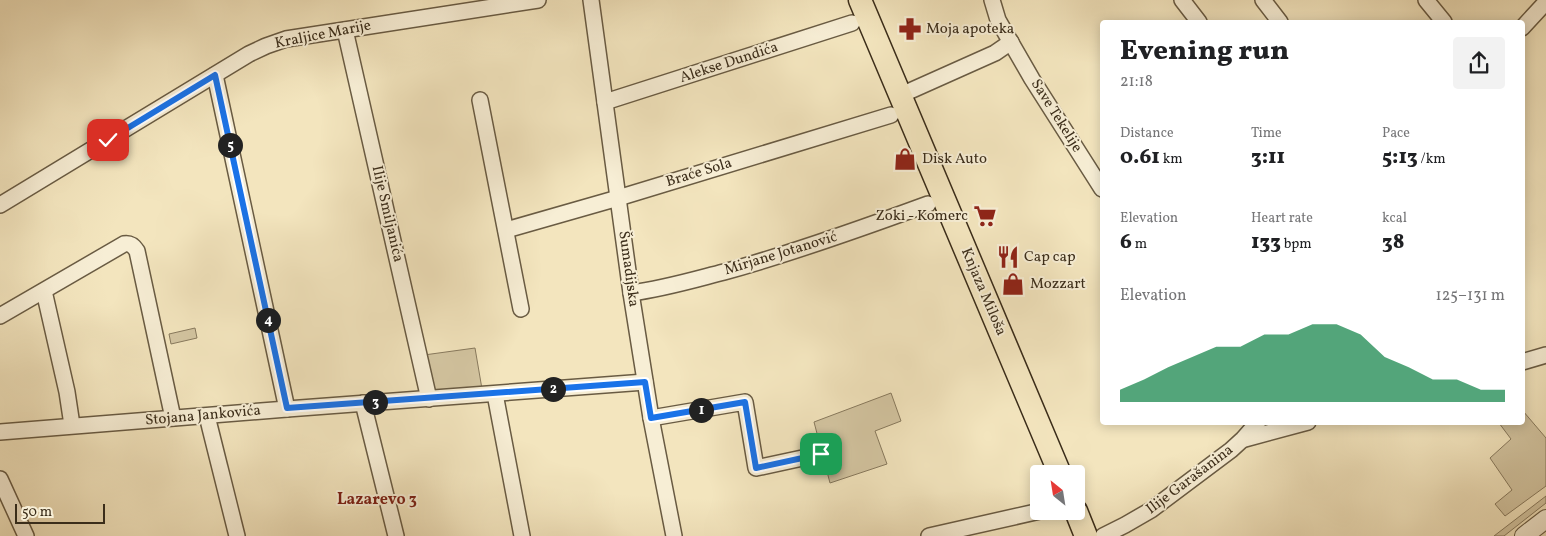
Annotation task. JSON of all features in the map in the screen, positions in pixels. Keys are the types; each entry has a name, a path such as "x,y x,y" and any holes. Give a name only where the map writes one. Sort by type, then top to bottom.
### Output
{"main road":[{"name":"Knjaza Miloša","path":"860,0 1056,465"},
{"path":"1080,520 1086,536"}],"street":[{"name":"Kraljice Marije","path":"0,205 250,54 277,42 286,39 538,0"},
{"name":"Šumadijska","path":"591,0 631,293 651,418 674,536"},
{"name":"Save Tekelije","path":"992,0 998,20 1058,122 1100,186"},
{"path":"1182,0 1197,20"},
{"path":"1263,0 1278,20"},
{"path":"1426,0 1442,20"},
{"path":"1525,25 1546,2"},
{"name":"Alekse Dundića","path":"605,102 852,23"},
{"name":"Ilije Smiljanića","path":"345,30 429,399"},
{"path":"901,95 995,53 1011,42"},
{"path":"215,75 287,408"},
{"path":"480,100 521,309"},
{"name":"Braće Sola","path":"506,230 891,115"},
{"name":"Mirjane Jotanović","path":"631,293 670,287 742,267 834,238 928,204"},
{"path":"0,316 128,243 137,251 173,418"},
{"path":"44,291 67,392 72,425"},
{"path":"1525,361 1546,355"},
{"name":"Stojana Jankovića","path":"0,432 287,408 645,382"},
{"path":"495,394 522,536"},
{"path":"651,418 745,402 756,468 821,454"},
{"path":"363,403 396,536"},
{"path":"207,416 237,536"},
{"path":"1243,439 1256,425"},
{"name":"Ilije Garašanina","path":"1103,536 1150,510 1243,439 1297,425"},
{"path":"0,479 26,536"},
{"path":"929,536 1030,513"},
{"path":"1524,536 1546,519"}],"shaded area":[{"path":"195,328 197,338 171,344 169,334"},
{"path":"475,348 482,389 433,392 424,355"},
{"path":"891,393 901,421 875,431 887,464 830,483 814,422"},
{"path":"1525,413 1546,438 1546,486 1505,516 1495,504 1512,490 1490,458 1511,439 1500,425 1525,425"},
{"path":"1546,496 1546,503 1504,536 1494,536"}],"place":[{"name":"Moja apoteka","path":"910,29"},
{"name":"Disk Auto","path":"905,159"},
{"name":"Zoki - Komerc","path":"985,216"},
{"name":"Cap cap","path":"1008,257"},
{"name":"Mozzart","path":"1013,284"}],"district":[{"name":"Lazarevo 3","path":"377,500"}],"route":[{"path":"108,140 215,75 287,408 645,382 651,418 745,402 756,468 821,454"}]}
